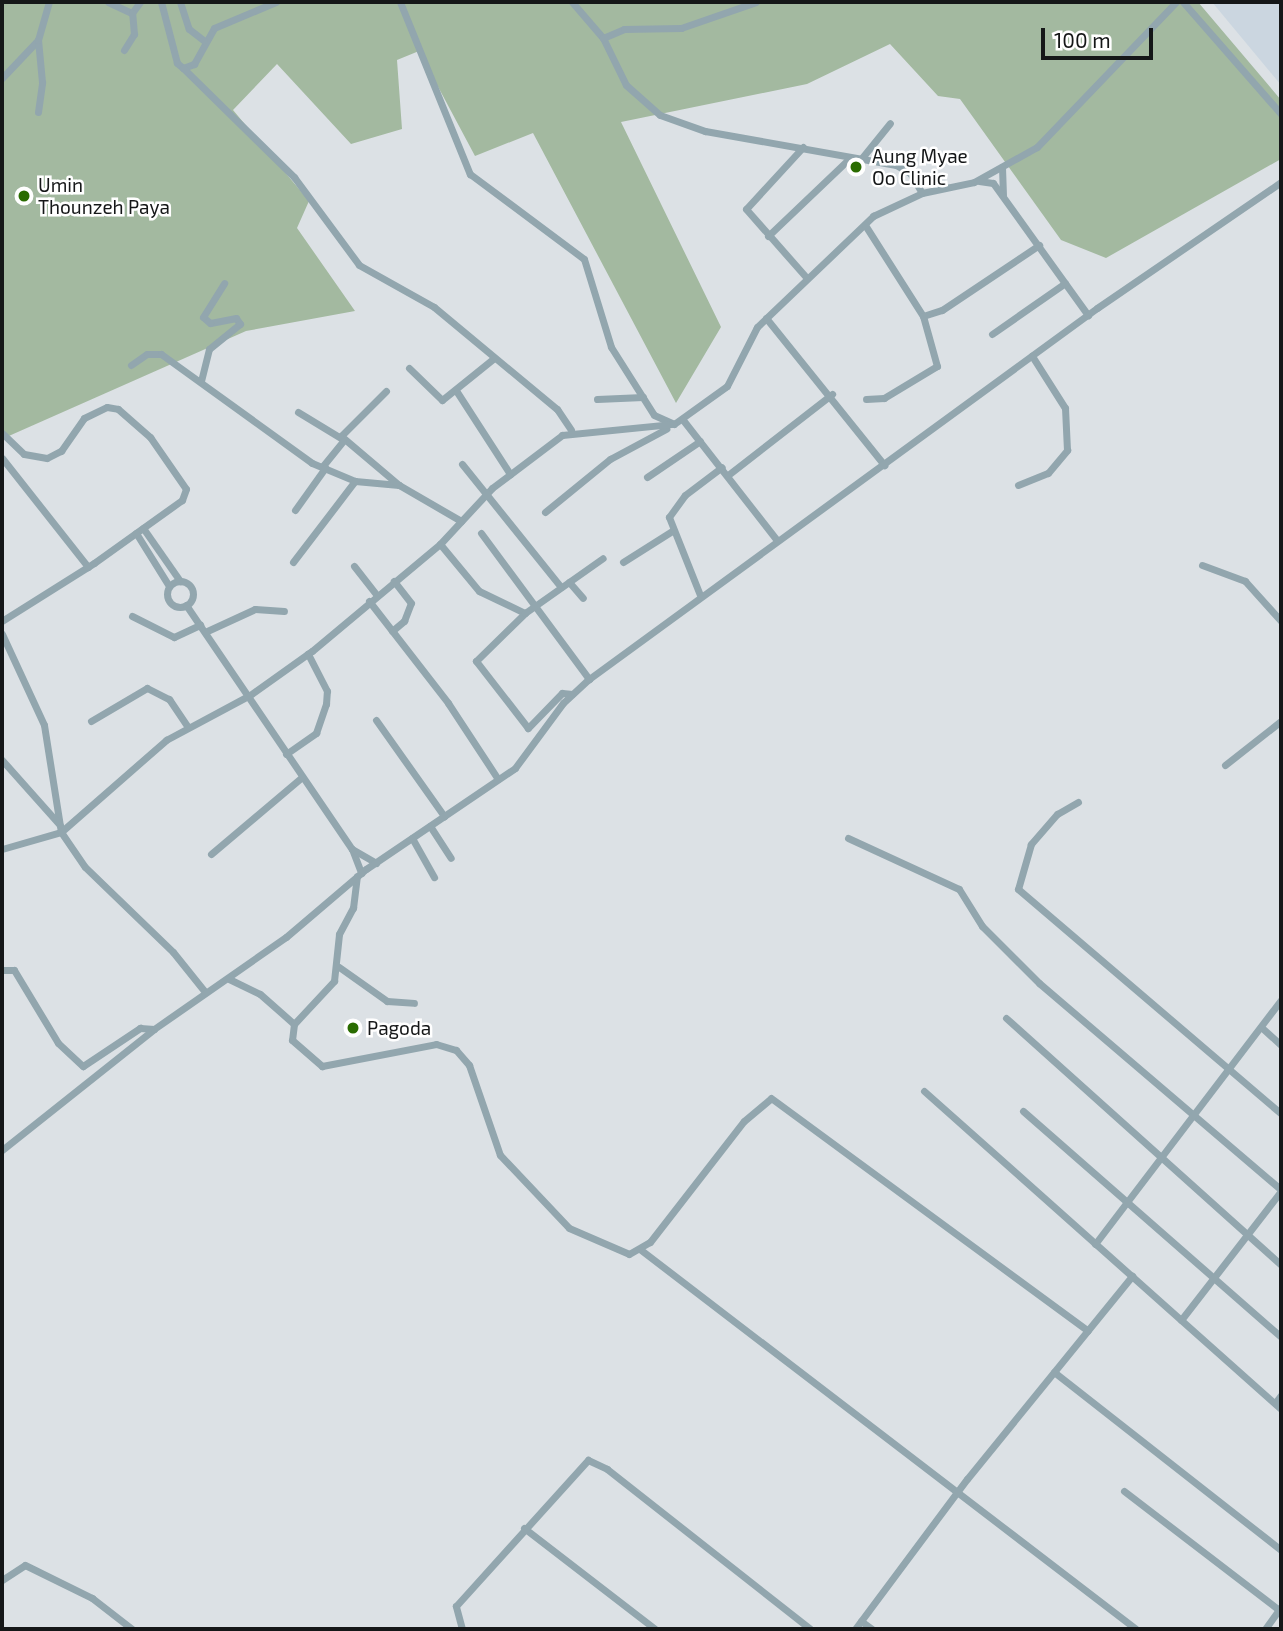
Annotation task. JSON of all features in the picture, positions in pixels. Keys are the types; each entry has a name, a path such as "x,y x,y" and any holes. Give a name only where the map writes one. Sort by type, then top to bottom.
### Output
{"street":[{"path":"38,112 42,82 38,40 49,2"},
{"path":"108,2 132,13"},
{"path":"124,50 134,34 132,13 140,2"},
{"path":"161,2 177,63 294,177 359,265 424,300 557,409 571,430"},
{"path":"180,2 189,29 204,40"},
{"path":"183,68 194,64 204,40 214,28 276,2"},
{"path":"400,2 470,174 584,259 605,335 654,415 672,425"},
{"path":"572,2 603,38 626,85 660,115 705,131 803,147 910,173 922,193"},
{"path":"603,38 624,29 681,28 756,2"},
{"path":"545,512 610,459 683,420 727,386 766,318 875,213 922,193 942,192 974,182 1040,144 1175,2"},
{"path":"1183,2 1281,114"},
{"path":"2,78 38,40"},
{"path":"861,159 890,123"},
{"path":"803,147 747,203 768,236 806,277"},
{"path":"768,236 850,158"},
{"path":"1002,167 1004,200"},
{"path":"974,182 993,183 1088,315"},
{"path":"2,1150 154,1029 205,992 229,979 359,874 498,779 541,740 572,694 589,679 776,539 884,465 1088,315 1281,182"},
{"path":"865,225 923,316 937,366 884,398 866,399"},
{"path":"923,316 942,310 1039,245"},
{"path":"201,382 209,349 240,324 236,318 210,323 203,317 224,283"},
{"path":"992,334 1065,283"},
{"path":"766,318 832,394 884,465"},
{"path":"131,365 147,354 161,354 291,451 355,481 399,485"},
{"path":"1018,485 1048,473 1068,450 1065,408 1032,356"},
{"path":"409,368 438,400 457,392 494,358"},
{"path":"295,510 342,440 351,421 386,391"},
{"path":"457,392 510,474"},
{"path":"728,475 832,394"},
{"path":"597,399 643,397"},
{"path":"2,433 24,454 47,458 61,451 84,418 107,407 118,409 149,437 186,489 181,500 143,528 88,567 2,621"},
{"path":"298,412 342,440 399,485 461,521"},
{"path":"683,420 776,539"},
{"path":"2,849 61,829 188,727 250,695 308,654 440,544 488,493 510,474 571,430 672,425"},
{"path":"647,477 700,441"},
{"path":"2,458 88,567"},
{"path":"462,464 561,587"},
{"path":"700,595 672,531 674,508 722,467"},
{"path":"293,562 355,481"},
{"path":"143,528 180,581 193,591 186,605"},
{"path":"623,562 672,531"},
{"path":"136,533 169,586 170,602 186,605 250,695 286,754 352,849 359,874 353,908 339,934 339,967 324,997 294,1024 292,1040 322,1066 436,1044 456,1050 469,1065 479,1103 509,1164 569,1228 629,1254 641,1250 744,1121 771,1098 1088,1331"},
{"path":"481,533 537,604 589,679"},
{"path":"440,544 479,591 525,613"},
{"path":"572,694 562,693 528,728 476,661 525,613 603,558"},
{"path":"1202,565 1245,581 1281,621"},
{"path":"354,566 377,595"},
{"path":"169,586 180,581"},
{"path":"392,631 404,621 411,603 394,581"},
{"path":"569,582 583,598"},
{"path":"369,601 498,779"},
{"path":"132,617 174,637 255,609 284,611"},
{"path":"2,634 44,726 61,829"},
{"path":"286,754 318,730 318,716 326,704 327,691 308,654"},
{"path":"91,721 131,693 148,688 169,699 188,727"},
{"path":"376,720 444,816"},
{"path":"1225,765 1281,721"},
{"path":"2,760 61,829 85,867 173,952 205,992"},
{"path":"211,854 302,777"},
{"path":"1078,802 1057,814 1031,844 1018,889 1281,1114"},
{"path":"430,826 451,858"},
{"path":"412,838 434,877"},
{"path":"848,838 959,889 982,926 1039,983 1281,1190 1181,1320"},
{"path":"352,849 376,863"},
{"path":"339,967 387,1001 414,1003"},
{"path":"2,970 14,970 58,1043 83,1066 140,1028 154,1029"},
{"path":"229,979 260,993 294,1024"},
{"path":"1095,1244 1281,1000"},
{"path":"1006,1018 1281,1265"},
{"path":"1261,1027 1281,1045"},
{"path":"924,1091 1278,1406 1281,1395"},
{"path":"1023,1111 1130,1200 1281,1337"},
{"path":"641,1250 956,1494 1136,1629"},
{"path":"855,1629 956,1494 1132,1276"},
{"path":"1054,1372 1281,1550"},
{"path":"462,1629 456,1606 580,1464 595,1462 810,1629"},
{"path":"1124,1491 1280,1608 1265,1629"},
{"path":"524,1528 655,1629"},
{"path":"2,1580 25,1565 104,1605 132,1629"},
{"path":"861,1621 872,1629"}],"shaded area":[{"path":"1212,2 1281,2 1281,85"}],"green space":[{"path":"2,2 1198,2 1281,100 1281,159 1106,258 1061,240 960,99 938,96 890,44 807,84 621,122 721,327 676,403 533,133 475,156 419,51 397,60 402,129 351,144 277,64 233,110 309,201 297,228 355,311 246,331 2,439"}],"place":[{"name":"Aung Myae Oo Clinic","path":"856,167"},
{"name":"Umin Thounzeh Paya","path":"24,196"},
{"name":"Pagoda","path":"353,1028"}]}
